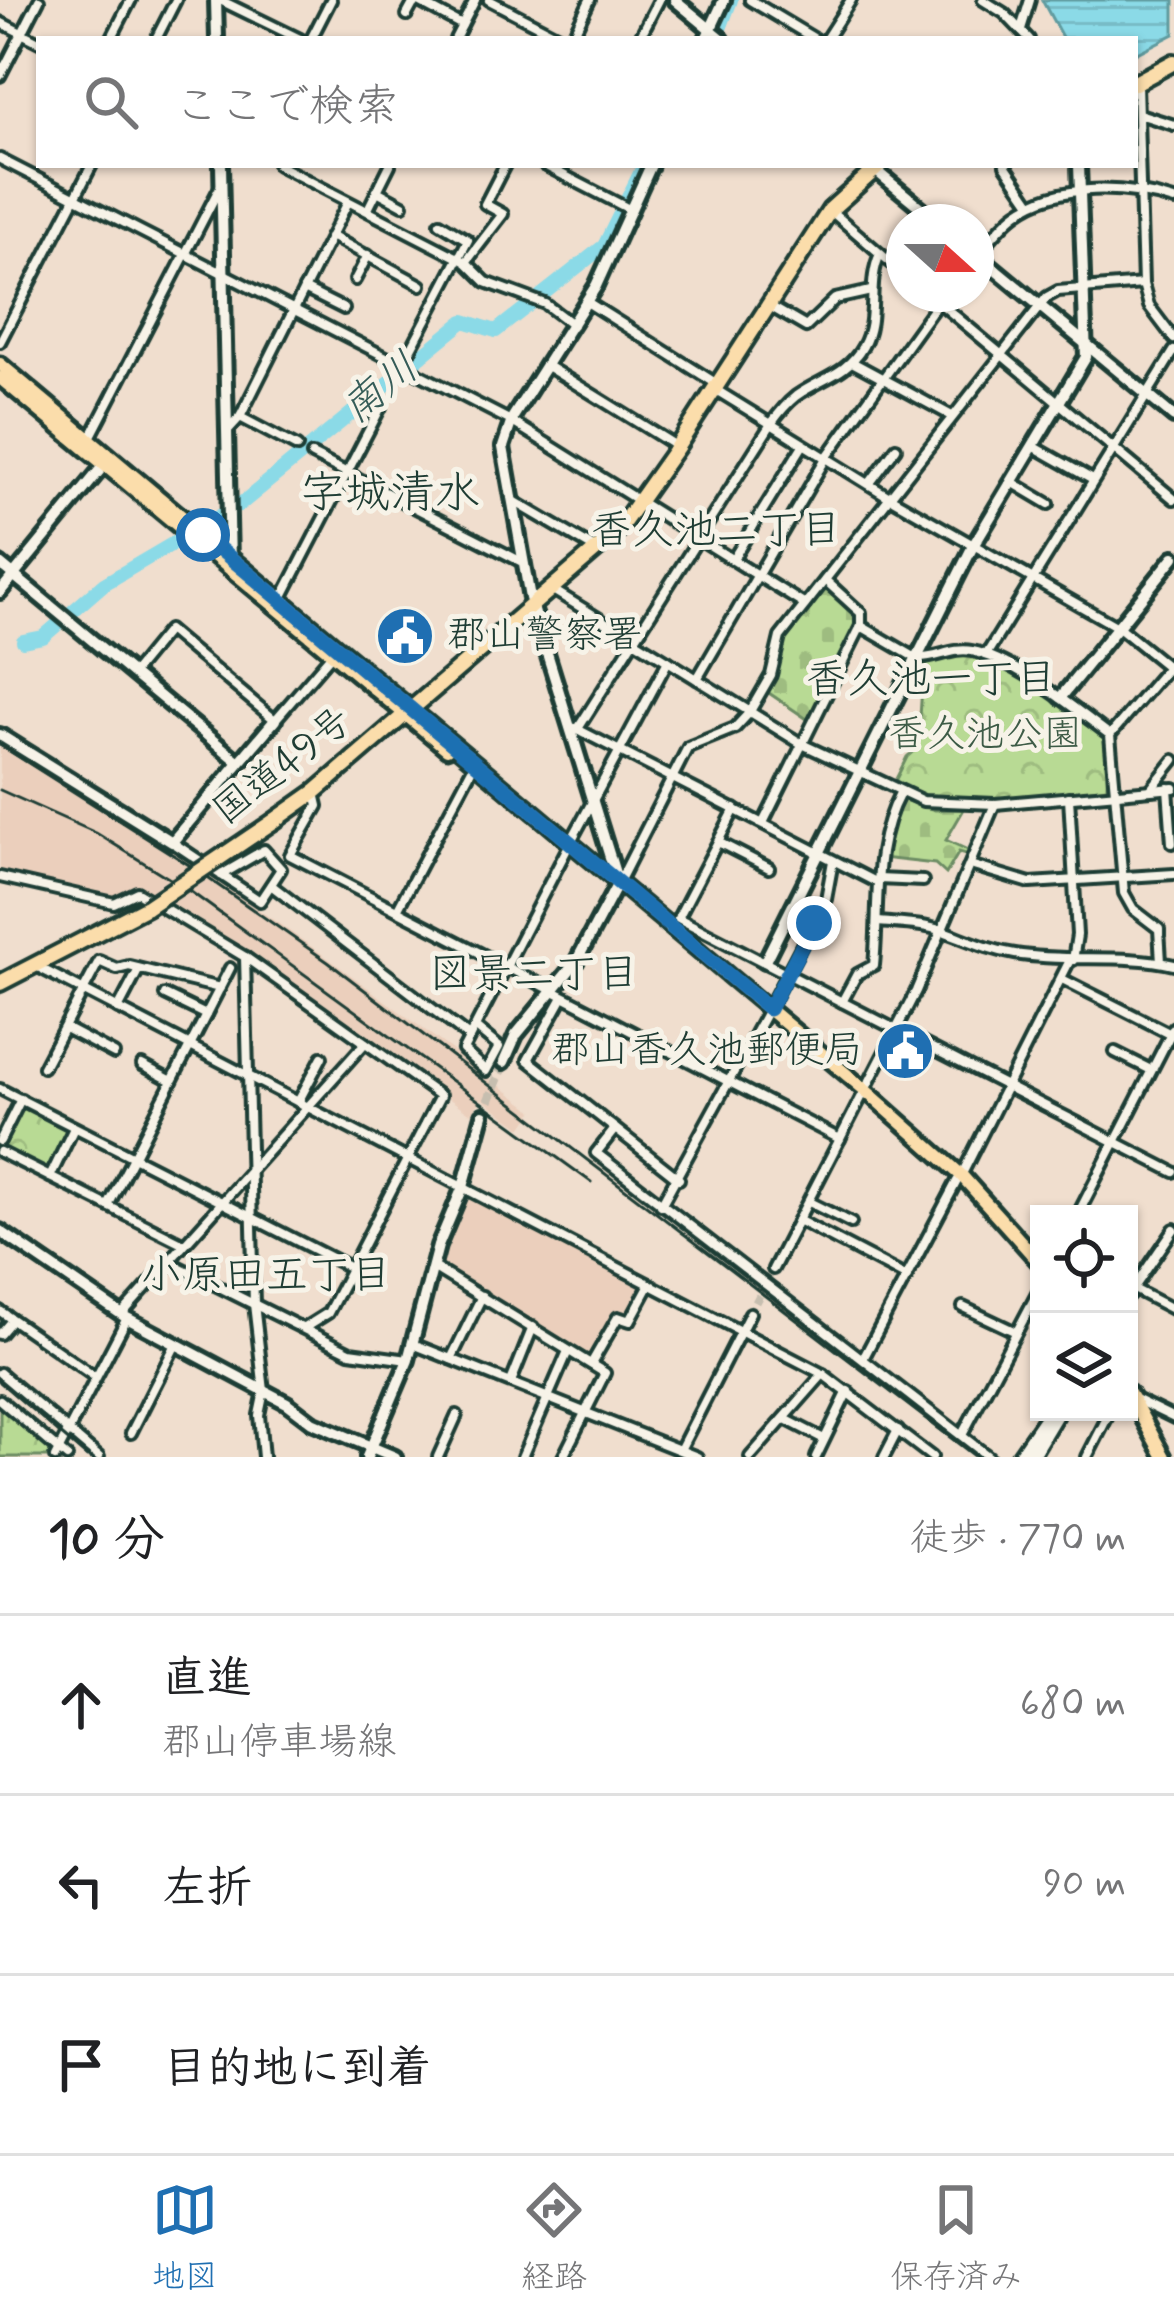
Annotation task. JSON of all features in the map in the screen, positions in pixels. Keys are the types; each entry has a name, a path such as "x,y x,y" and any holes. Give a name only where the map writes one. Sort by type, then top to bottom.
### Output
{"highway":[{"path":"1138,82 1174,62"},
{"name":"国道49号","path":"0,983 147,907 315,792 598,551 677,447 830,210 872,168"}],"main road":[{"path":"0,364 194,534"},
{"path":"0,378 229,563 331,655 407,710"},
{"path":"229,563 864,1092 959,1178 1030,1253"},
{"path":"959,1178 1030,1263"},
{"path":"1138,1414 1160,1457"}],"street":[{"path":"1,70 39,0"},
{"path":"113,36 131,0"},
{"path":"158,36 176,0"},
{"path":"217,36 218,0 293,36"},
{"path":"313,36 331,0"},
{"path":"456,36 475,0"},
{"path":"489,0 561,36"},
{"path":"569,36 590,0"},
{"path":"640,36 659,0"},
{"path":"675,0 708,34 724,0"},
{"path":"750,0 810,36"},
{"path":"828,36 851,0"},
{"path":"983,0 1027,36"},
{"path":"1021,29 1030,0"},
{"path":"407,15 412,4 419,2 462,25"},
{"path":"0,22 36,41"},
{"path":"1138,104 1144,284 1149,306 1174,338"},
{"path":"1139,114 1174,125"},
{"path":"0,158 511,422 805,605"},
{"path":"0,342 90,168"},
{"path":"221,168 229,563"},
{"path":"284,168 462,260 486,281 545,304 573,325"},
{"path":"368,209 388,168"},
{"path":"402,366 462,260 503,214 485,204 503,168"},
{"path":"550,168 631,210"},
{"path":"616,886 574,728 533,606 502,447 511,422 587,302 650,168"},
{"path":"876,168 917,204"},
{"path":"1007,168 1031,203"},
{"path":"765,961 973,546 1086,358 1079,168"},
{"path":"89,440 222,184"},
{"path":"994,235 1031,203 1080,191 1141,190 1174,201"},
{"path":"377,191 404,205"},
{"path":"229,429 240,417 349,202"},
{"path":"830,210 886,259"},
{"path":"440,223 467,237 462,260"},
{"path":"331,236 421,285"},
{"path":"355,280 368,254"},
{"path":"574,728 771,424 794,398 838,375 852,362 870,330 871,291 880,254"},
{"path":"994,269 1174,417"},
{"path":"679,1179 528,1060 558,994 688,748 735,728 749,713 772,675 775,646 1040,306 1054,292 1144,284"},
{"path":"304,289 344,309"},
{"path":"768,305 806,327 835,299 871,291"},
{"path":"587,302 803,445 1117,627 1172,666 1110,735 1122,879 1129,904 1159,928 1161,962"},
{"path":"697,679 826,458 931,312"},
{"path":"956,312 1174,499"},
{"path":"986,655 1174,352"},
{"path":"852,362 952,416"},
{"path":"547,366 677,447"},
{"path":"280,601 381,407"},
{"path":"240,417 296,447"},
{"path":"733,560 803,445"},
{"path":"1033,446 1094,479"},
{"path":"869,484 896,448"},
{"path":"312,455 524,563"},
{"path":"0,592 104,465"},
{"path":"1012,482 1049,504"},
{"path":"511,500 519,500 598,551"},
{"path":"1061,698 1174,557"},
{"path":"0,564 239,762"},
{"path":"763,823 861,626 861,613 825,580"},
{"path":"552,589 749,713 900,793 941,803 994,804 1171,788 1172,843"},
{"path":"861,626 916,658 966,649 986,655 1061,698 1110,735"},
{"path":"132,674 168,630 275,720"},
{"path":"172,842 331,655"},
{"path":"476,1028 500,1047 486,1071 463,1051 469,1037 668,661"},
{"path":"574,728 878,881 922,881"},
{"path":"0,734 260,901 281,869 263,850 221,875"},
{"path":"1150,790 1174,760"},
{"path":"398,910 472,766"},
{"path":"315,792 318,806 290,855 840,1139"},
{"path":"842,1002 856,974 874,965 884,831 900,793"},
{"path":"864,1357 1072,960 1077,935 1069,797"},
{"path":"773,1269 896,1030 994,804"},
{"path":"735,808 678,918 1174,1172"},
{"path":"718,842 769,868"},
{"path":"661,1205 826,899 833,861"},
{"path":"970,865 1015,881 1074,883 1174,874"},
{"path":"1,877 114,903 137,892 245,957 440,1096 328,1313 304,1328"},
{"path":"271,886 469,1037"},
{"path":"878,922 941,931 995,951 1174,964"},
{"path":"245,957 254,1304 264,1391 259,1457"},
{"path":"43,1067 99,961 220,988"},
{"path":"34,965 823,1374 932,1457"},
{"path":"108,1207 230,968"},
{"path":"118,1009 139,969"},
{"path":"1062,979 1173,1032 1083,1205"},
{"path":"504,1062 516,1035 558,994"},
{"path":"165,995 206,1016"},
{"path":"65,1028 114,1054"},
{"path":"56,1454 125,1316 365,1043"},
{"path":"1115,1052 1151,1070"},
{"path":"298,1102 322,1058"},
{"path":"142,1065 172,1081"},
{"path":"0,1089 351,1268"},
{"path":"0,1142 21,1100"},
{"path":"369,1452 408,1360 483,1115"},
{"path":"50,1177 74,1128"},
{"path":"615,1129 596,1154 989,1457"},
{"path":"0,1152 184,1244"},
{"path":"808,1202 851,1223"},
{"path":"798,1220 907,1277"},
{"path":"1138,1279 1174,1229"},
{"path":"0,1231 125,1316 264,1391 311,1422 369,1452 395,1457"},
{"path":"169,1262 350,1352 408,1360"},
{"path":"433,1267 605,1373 563,1457"},
{"path":"591,1364 619,1317 630,1321 650,1284"},
{"path":"1138,1294 1174,1310"},
{"path":"451,1359 482,1296"},
{"path":"963,1306 1016,1332"},
{"path":"962,1435 1030,1306"},
{"path":"0,1311 94,1377"},
{"path":"681,1448 750,1313"},
{"path":"0,1334 12,1320"},
{"path":"511,1382 533,1327"},
{"path":"130,1433 176,1344"},
{"path":"413,1344 698,1457"},
{"path":"522,1457 568,1351"},
{"path":"0,1373 99,1457"},
{"path":"750,1457 823,1374"},
{"path":"816,1457 848,1391"},
{"path":"0,1400 56,1454 67,1457"},
{"path":"1138,1402 1174,1418"},
{"path":"438,1457 458,1415"},
{"path":"784,1418 824,1438"},
{"path":"1024,1457 1047,1421"},
{"path":"1087,1457 1105,1421"},
{"path":"884,1457 898,1430"}],"shaded area":[{"path":"0,740 168,846 534,1111 522,1128 482,1099 471,1114 147,892 135,888 114,902 0,871"},
{"path":"467,1194 645,1284 628,1317 619,1313 591,1359 442,1269 439,1262 445,1239"}],"green space":[{"path":"825,585 860,620 810,721 766,691 781,639"},
{"name":"香久池公園","path":"959,652 1012,672 1055,696 1101,731 1108,758 1107,787 972,801 919,793 894,783 907,757 918,747 923,672 928,662"},
{"path":"899,802 935,810 964,809 946,840 970,851 969,855 959,852 946,874 935,864 881,858"},
{"path":"23,1104 68,1130 49,1171 3,1147"},
{"path":"0,1404 51,1450 48,1457 0,1457"}],"water":[{"path":"1042,0 1174,0 1174,34 1138,52 1138,36 1061,36"}],"waterway":[{"name":"南川","path":"717,36 731,0"},
{"name":"南川","path":"23,641 43,637 104,584 242,503 464,321 496,331 604,246 643,168"}],"tunnel":[{"path":"483,1115 504,1062"},
{"path":"750,1313 773,1269"}],"railway":[{"path":"0,745 189,865 328,962 976,1457"},
{"path":"0,790 96,833 191,892 591,1182"},
{"path":"0,1382 87,1457"}],"place":[{"name":"郡山警察署","path":"405,636"},
{"name":"郡山香久池郵便局","path":"905,1051"}],"district":[{"name":"字城清水","path":"390,494"},
{"name":"香久池二丁目","path":"716,531"},
{"name":"香久池一丁目","path":"931,680"},
{"name":"図景二丁目","path":"534,975"},
{"name":"小原田五丁目","path":"266,1276"}],"route":[{"path":"203,535 769,1009 814,923"}]}
